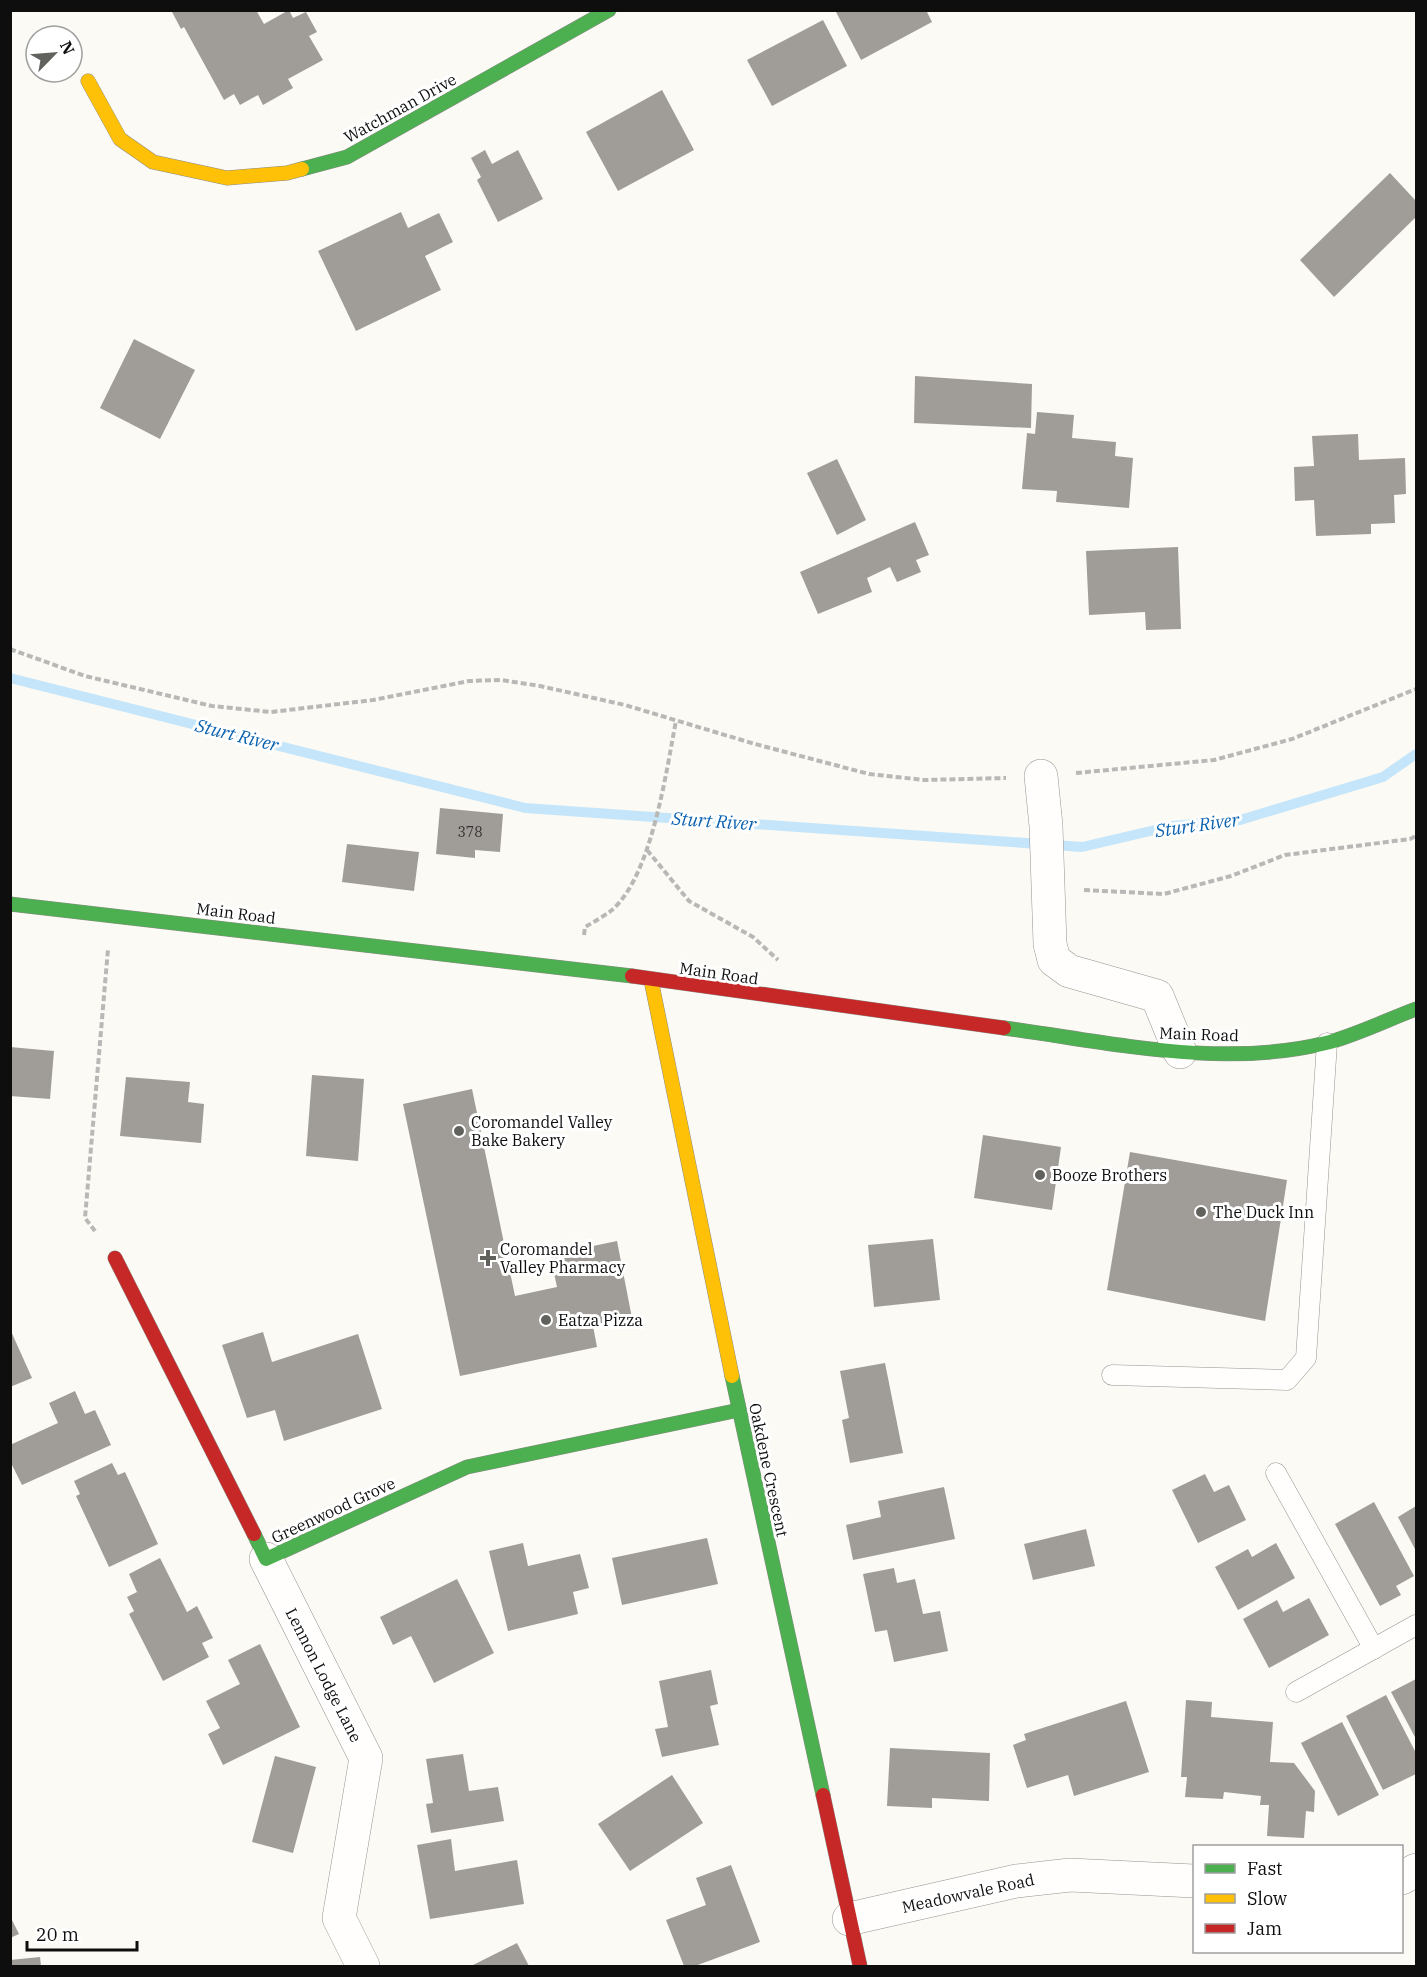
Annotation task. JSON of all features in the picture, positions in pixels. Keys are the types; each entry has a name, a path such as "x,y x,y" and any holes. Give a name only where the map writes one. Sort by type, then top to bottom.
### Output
{"street":[{"name":"Watchman Drive","path":"88,81 120,140 153,162 227,178 287,172 347,157 609,10"},
{"path":"1041,776 1046,826 1050,944 1054,960 1069,971 1156,996 1180,1052"},
{"name":"Main Road","path":"10,904 580,970 1180,1052 1262,1053 1327,1043 1416,1009"},
{"name":"Oakdene Crescent","path":"651,980 739,1410 860,1966"},
{"name":"Greenwood Grove","path":"115,1258 266,1559 467,1467 739,1410"},
{"name":"Lennon Lodge Lane","path":"266,1559 366,1758 339,1918 363,1966"},
{"name":"Meadowvale Road","path":"849,1919 1016,1881 1070,1875 1193,1881"}],"lane":[{"path":"1112,1375 1287,1380 1306,1358 1327,1043"},
{"path":"1276,1473 1374,1649"},
{"path":"1296,1692 1416,1626"}],"path":[{"path":"10,649 86,675 212,706 271,712 374,700 469,681 501,680 540,686 625,705 869,774 924,780 1041,776 1214,760 1292,739 1416,689"},
{"path":"580,970 585,927 613,909 632,884 647,850 661,799 676,721"},
{"path":"1048,885 1096,892 1164,894 1231,876 1285,855 1410,839 1416,836"},
{"path":"647,850 689,901 753,937 785,966"},
{"path":"111,915 85,1218 115,1258"}],"building":[{"path":"171,10 256,10 264,24 289,10 293,18 306,12 317,32 309,36 323,60 288,79 293,88 263,105 258,95 240,105 234,94 224,100 184,27 181,29"},
{"path":"835,10 926,10 932,22 861,60"},
{"path":"823,20 847,66 772,106 747,60"},
{"path":"662,90 694,150 618,191 586,132"},
{"path":"485,150 492,164 518,150 543,199 498,222 477,180 481,177 471,158"},
{"path":"1390,173 1416,201 1416,217 1334,297 1300,260"},
{"path":"401,212 408,228 439,213 453,242 425,256 441,290 356,331 318,251"},
{"path":"134,339 195,370 160,439 100,408"},
{"path":"915,376 1032,384 1031,428 914,423"},
{"path":"1037,412 1074,415 1072,438 1116,442 1115,456 1133,458 1129,508 1056,502 1057,491 1022,489 1027,433 1035,434"},
{"path":"1358,434 1359,460 1405,458 1406,494 1394,495 1395,523 1371,524 1371,534 1316,536 1314,500 1295,501 1294,467 1314,466 1312,436"},
{"path":"837,459 866,520 837,535 807,473"},
{"path":"915,522 929,555 916,560 921,572 897,582 890,567 867,578 872,592 818,614 800,572"},
{"path":"1178,547 1181,629 1146,630 1145,612 1089,615 1086,551"},
{"path":"440,808 503,814 500,852 475,850 475,858 436,854"},
{"path":"347,844 419,852 414,891 342,882"},
{"path":"10,1047 54,1051 50,1099 10,1096"},
{"path":"312,1075 364,1079 358,1161 306,1156"},
{"path":"126,1077 190,1082 188,1102 204,1104 201,1143 120,1136"},
{"path":"472,1089 515,1296 557,1287 550,1255 617,1241 632,1318 593,1326 597,1347 460,1376 403,1104"},
{"path":"983,1135 1061,1147 1052,1210 974,1198"},
{"path":"1130,1152 1287,1180 1265,1321 1107,1290"},
{"path":"933,1239 940,1300 874,1307 868,1245"},
{"path":"10,1329 32,1378 10,1387"},
{"path":"263,1332 272,1362 358,1334 382,1409 284,1441 275,1410 247,1418 222,1345"},
{"path":"885,1363 903,1453 850,1463 842,1420 849,1418 840,1371"},
{"path":"75,1391 85,1414 95,1410 111,1445 22,1485 10,1461 10,1445 58,1423 49,1403"},
{"path":"112,1463 118,1475 125,1472 158,1544 109,1567 76,1496 80,1494 74,1481"},
{"path":"1205,1474 1214,1492 1229,1485 1246,1520 1198,1543 1172,1490"},
{"path":"944,1487 955,1539 853,1560 846,1525 881,1517 878,1501"},
{"path":"1374,1502 1414,1576 1396,1586 1401,1595 1380,1606 1335,1524"},
{"path":"1416,1506 1416,1551 1398,1517"},
{"path":"1086,1529 1095,1566 1033,1580 1024,1544"},
{"path":"707,1538 718,1584 622,1605 612,1558"},
{"path":"523,1543 528,1566 580,1554 589,1588 573,1592 578,1614 508,1631 489,1551"},
{"path":"1276,1543 1295,1578 1238,1610 1215,1567 1248,1549 1252,1557"},
{"path":"160,1558 187,1612 197,1606 213,1638 202,1643 209,1657 163,1681 129,1614 134,1611 127,1597 137,1592 129,1574"},
{"path":"894,1568 897,1583 915,1579 923,1614 940,1611 948,1651 894,1662 887,1630 875,1632 863,1574"},
{"path":"457,1579 494,1653 434,1683 411,1636 393,1645 380,1617"},
{"path":"1309,1598 1329,1635 1269,1668 1243,1619 1277,1600 1283,1612"},
{"path":"260,1644 300,1727 223,1765 208,1734 220,1728 206,1701 240,1684 228,1660"},
{"path":"711,1670 718,1704 710,1706 719,1745 662,1757 655,1729 668,1727 659,1681"},
{"path":"1416,1679 1416,1739 1391,1692"},
{"path":"1386,1695 1416,1753 1416,1774 1383,1790 1346,1716"},
{"path":"1186,1700 1212,1702 1211,1717 1273,1722 1270,1762 1294,1763 1315,1791 1314,1812 1306,1811 1304,1838 1267,1836 1269,1805 1260,1805 1261,1796 1224,1792 1223,1799 1185,1797 1187,1777 1181,1777"},
{"path":"1126,1701 1149,1772 1074,1796 1068,1775 1027,1788 1013,1745 1026,1740 1024,1734"},
{"path":"1342,1722 1379,1795 1338,1816 1301,1743"},
{"path":"890,1748 990,1753 989,1801 932,1798 932,1808 887,1806"},
{"path":"463,1754 469,1791 498,1787 504,1821 431,1833 426,1804 433,1803 426,1759"},
{"path":"275,1756 316,1767 293,1853 252,1842"},
{"path":"672,1775 703,1823 630,1871 598,1824"},
{"path":"451,1839 455,1871 517,1860 524,1904 430,1919 417,1845"},
{"path":"731,1865 760,1942 695,1966 684,1966 666,1920 706,1905 696,1878"},
{"path":"10,1916 19,1934 10,1938"},
{"path":"517,1943 529,1966 471,1966"},
{"path":"40,1957 41,1966 10,1966 10,1960"}],"waterway":[{"name":"Sturt River","path":"10,678 525,808 1082,847 1172,826 1240,820 1383,777 1416,754"}],"traffic: fast":[{"path":"302,169 347,157 609,10"},
{"path":"10,904 632,976"},
{"path":"1004,1028 1124,1046 1246,1054 1326,1043 1416,1009"},
{"path":"732,1376 823,1795"},
{"path":"254,1534 266,1559 467,1467 739,1410"}],"traffic: slow":[{"path":"88,81 120,139 153,162 227,178 287,173 302,169"},
{"path":"651,980 732,1376"}],"traffic: jam":[{"path":"632,976 1004,1028"},
{"path":"115,1258 254,1534"},
{"path":"823,1795 860,1966"}],"place":[{"name":"Coromandel Valley Bake Bakery","path":"459,1131"},
{"name":"Booze Brothers","path":"1040,1175"},
{"name":"The Duck Inn","path":"1201,1212"},
{"name":"Coromandel Valley Pharmacy","path":"488,1258"},
{"name":"Eatza Pizza","path":"546,1320"}]}
